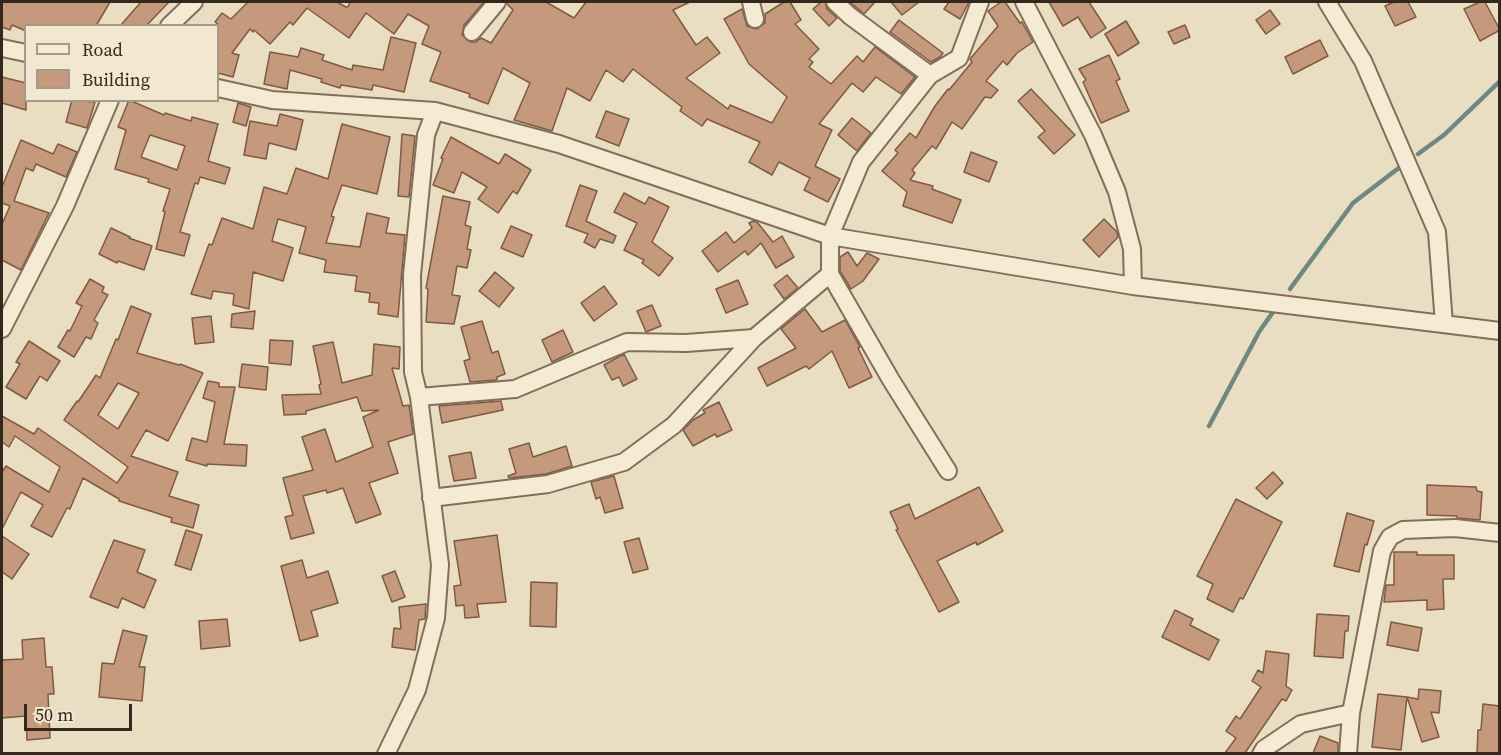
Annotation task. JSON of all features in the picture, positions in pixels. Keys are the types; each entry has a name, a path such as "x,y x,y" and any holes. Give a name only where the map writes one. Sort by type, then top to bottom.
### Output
{"street":[{"path":"171,24 194,2"},
{"path":"472,32 497,2"},
{"path":"751,2 755,19"},
{"path":"835,2 850,16 930,75"},
{"path":"948,471 891,380 830,274 830,236 861,162 930,75 959,57 980,2"},
{"path":"1024,2 1094,135 1117,192 1132,249 1133,286"},
{"path":"1327,2 1363,61 1437,232 1444,324"},
{"path":"2,48 24,53"},
{"path":"219,88 272,100 435,111 559,144 830,236 1133,286 1500,331"},
{"path":"2,329 65,206 109,102"},
{"path":"386,753 417,690 436,618 440,566 419,397 413,372 412,275 426,135 435,111"},
{"path":"431,498 548,484 624,462 674,425 754,338 830,274"},
{"path":"419,397 515,389 627,342 686,343 754,338"},
{"path":"1348,753 1351,713 1382,550 1390,537 1403,530 1444,528 1500,533"},
{"path":"1261,753 1301,724 1351,713"}],"building":[{"path":"2,2 110,2 97,24 24,24 24,30 12,25 10,30 2,27"},
{"path":"141,2 169,2 148,24 122,24"},
{"path":"248,2 337,2 348,7 350,2 484,2 464,25 462,35 470,42 476,42 481,38 491,43 513,10 507,2 546,2 574,18 586,2 690,2 673,10 696,45 707,37 720,53 686,78 728,109 730,105 772,123 787,97 749,64 724,19 742,9 747,26 757,29 765,23 765,14 784,2 790,2 801,20 795,24 819,49 809,59 813,62 809,67 831,84 857,56 863,62 875,47 915,77 901,94 876,77 863,92 852,83 819,124 832,130 815,166 840,179 828,202 804,190 810,178 779,162 772,175 749,162 760,142 707,119 702,126 680,111 682,107 633,69 623,82 606,70 590,101 567,88 552,131 514,120 530,83 503,68 488,104 469,97 470,94 430,81 441,52 422,44 429,26 408,14 394,34 366,13 349,38 307,8 293,25 290,22 270,44 250,29 232,53 239,55 233,77 219,73 219,24 215,22 222,13 231,19"},
{"path":"821,2 825,2 827,9 837,18 829,26 813,9"},
{"path":"850,2 875,2 864,14"},
{"path":"891,2 919,2 902,15"},
{"path":"949,2 969,2 960,19 944,9"},
{"path":"1001,2 1005,2 1020,23 1022,22 1033,42 1017,53 1007,65 1003,61 986,81 998,90 991,98 985,97 962,129 952,122 936,149 932,146 912,170 915,173 910,180 933,186 932,189 961,200 952,223 903,206 907,192 882,171 898,153 895,150 910,133 916,138 935,106 972,62 970,59 998,26 988,11"},
{"path":"1049,2 1089,2 1106,28 1091,38 1078,17 1063,26"},
{"path":"1394,2 1408,2 1416,17 1395,26 1385,6"},
{"path":"1485,2 1500,30 1480,41 1464,9"},
{"path":"1270,10 1280,24 1266,34 1256,20"},
{"path":"899,20 943,53 940,57 931,62 890,32"},
{"path":"1126,21 1139,43 1118,56 1105,34"},
{"path":"1185,25 1190,37 1174,44 1168,32"},
{"path":"391,37 416,43 404,92 373,85 372,90 341,85 340,88 321,82 322,79 290,70 287,89 264,84 270,52 298,57 301,48 324,55 322,60 352,70 353,65 383,70"},
{"path":"1320,40 1328,56 1293,74 1285,57"},
{"path":"1109,55 1120,79 1116,81 1129,111 1101,123 1083,82 1086,80 1079,69"},
{"path":"2,77 24,82 26,110 2,103"},
{"path":"1031,89 1075,135 1054,154 1038,137 1045,131 1018,101"},
{"path":"71,102 95,102 87,128 66,122"},
{"path":"128,102 134,102 164,115 165,113 191,121 192,117 218,124 208,161 230,168 225,184 200,177 198,184 195,183 180,232 190,235 184,256 156,249 165,212 163,211 170,189 148,182 149,179 115,169 126,130 118,127","holes":["150,135 185,146 177,170 141,157"]},
{"path":"238,103 251,107 246,126 233,122"},
{"path":"606,111 629,119 619,146 596,137"},
{"path":"280,114 303,120 296,150 269,143 266,159 244,155 250,121 277,126"},
{"path":"852,118 871,133 857,151 838,135"},
{"path":"342,124 390,137 377,194 342,185 331,216 334,217 326,243 360,247 367,213 389,218 386,233 405,235 398,317 378,314 379,303 369,302 370,293 355,291 357,276 324,272 326,260 299,253 306,227 278,219 272,241 293,248 283,281 253,272 249,309 233,305 234,294 213,291 211,299 191,294 209,244 212,245 222,218 253,229 264,187 287,194 296,168 328,179"},
{"path":"402,134 415,136 409,197 398,196"},
{"path":"451,137 499,164 505,154 531,170 517,194 513,191 498,213 478,199 487,187 462,172 454,193 433,185 443,159 441,158"},
{"path":"21,140 53,154 58,144 77,152 66,177 36,164 33,171 26,168 14,201 49,213 21,270 2,260 2,224 10,206 2,203 2,187"},
{"path":"971,152 997,162 989,182 964,172"},
{"path":"580,185 597,191 586,221 616,236 613,243 600,239 595,248 584,242 588,234 566,226"},
{"path":"624,193 645,204 649,197 669,207 652,242 673,258 659,276 642,263 644,260 624,250 637,223 614,212"},
{"path":"443,196 470,202 465,225 471,227 467,249 471,250 467,268 457,266 452,295 460,296 454,324 426,322 428,289 426,288"},
{"path":"1104,219 1117,232 1118,237 1099,257 1083,240"},
{"path":"757,222 773,242 782,236 794,257 776,268 761,243 748,255 745,251 718,272 702,251 726,232 734,243 752,228 749,223"},
{"path":"511,226 532,235 523,257 501,248"},
{"path":"111,228 129,238 152,246 144,270 118,261 117,263 99,254"},
{"path":"848,252 857,266 867,253 879,259 863,281 851,289 840,271 840,257"},
{"path":"495,272 514,288 499,307 479,291"},
{"path":"787,275 798,288 784,299 774,285"},
{"path":"90,279 104,287 102,292 108,295 94,320 98,323 91,339 86,337 74,357 58,347 68,330 70,331 82,306 76,303"},
{"path":"738,280 748,304 726,313 716,289"},
{"path":"604,286 617,304 594,321 581,303"},
{"path":"652,305 661,326 646,332 637,311"},
{"path":"131,306 151,314 137,353 180,364 203,373 168,441 146,430 131,456 178,472 169,496 199,505 193,528 171,522 172,518 119,501 83,478 70,509 67,508 52,537 31,526 43,505 21,492 2,529 2,472 6,466 49,492 60,467 15,436 9,447 2,442 2,416 34,434 38,428 117,483 128,467 64,420 96,375 100,378 116,339 118,340","holes":["118,383 139,393 118,429 98,415"]},
{"path":"805,309 822,332 845,320 860,347 858,348 872,377 849,388 832,351 809,369 806,366 767,386 758,368 796,348 781,329"},
{"path":"255,311 253,329 231,327 232,314"},
{"path":"211,316 214,342 195,344 192,318"},
{"path":"482,321 492,353 498,351 505,374 497,377 497,380 470,382 464,361 470,359 461,327"},
{"path":"563,330 573,352 552,362 542,340"},
{"path":"270,340 293,341 291,365 269,363"},
{"path":"29,341 60,361 47,381 40,376 26,399 6,387 20,364 16,362"},
{"path":"333,342 342,383 372,375 374,344 400,347 399,369 392,368 403,406 409,405 413,434 388,442 398,473 369,483 381,514 356,523 343,488 303,496 314,533 291,539 285,517 293,515 283,478 313,470 302,437 325,429 336,462 373,447 363,417 379,410 362,411 357,397 306,411 306,414 284,415 282,395 321,394 313,346"},
{"path":"624,354 637,379 623,386 619,377 612,380 604,365"},
{"path":"242,364 268,367 266,390 239,387"},
{"path":"208,381 219,383 219,387 235,387 224,444 247,445 246,466 207,464 207,466 186,460 192,438 207,442 215,402 203,398"},
{"path":"501,401 503,410 442,423 439,406"},
{"path":"719,402 732,430 717,437 715,434 693,446 683,430 705,413 703,410"},
{"path":"529,443 533,457 566,446 572,466 546,474 509,478 508,476 516,473 509,449"},
{"path":"471,452 476,478 454,481 449,456"},
{"path":"1273,472 1283,483 1267,499 1256,488"},
{"path":"614,476 623,508 605,513 600,497 596,499 591,482"},
{"path":"1427,485 1476,487 1477,491 1482,492 1480,520 1457,518 1457,516 1427,515"},
{"path":"979,487 1003,531 977,545 976,542 937,561 959,602 939,612 896,530 898,529 890,512 909,504 915,519"},
{"path":"1236,499 1282,522 1243,599 1240,598 1233,612 1207,599 1213,584 1197,576"},
{"path":"1347,513 1374,521 1367,545 1365,544 1359,572 1334,566"},
{"path":"186,530 202,535 191,570 175,565"},
{"path":"497,535 506,602 477,604 479,617 465,618 464,605 456,606 454,586 461,585 454,541"},
{"path":"2,536 29,554 12,579 2,572"},
{"path":"639,538 648,569 633,573 624,542"},
{"path":"114,540 145,550 137,572 156,580 144,608 122,598 118,608 90,597"},
{"path":"1394,552 1417,552 1417,555 1454,555 1454,579 1443,579 1444,609 1427,610 1427,600 1384,602 1386,585 1394,585"},
{"path":"302,560 307,578 328,571 338,603 311,611 318,636 300,641 281,566"},
{"path":"395,571 405,597 392,602 382,576"},
{"path":"531,582 557,583 556,627 530,626"},
{"path":"426,604 425,619 419,620 415,650 392,647 394,628 401,629 399,607"},
{"path":"1175,610 1193,619 1190,625 1219,640 1209,660 1162,637"},
{"path":"1317,614 1349,616 1348,631 1345,631 1343,658 1314,656"},
{"path":"227,619 230,646 201,649 199,621"},
{"path":"1391,622 1422,628 1418,651 1387,645"},
{"path":"123,630 147,636 139,667 145,667 142,701 99,697 102,663 114,664"},
{"path":"44,638 46,667 52,667 54,694 48,694 50,738 27,740 26,716 2,718 2,660 23,659 22,640"},
{"path":"1266,651 1289,654 1286,686 1292,690 1286,701 1282,699 1245,753 1225,753 1236,738 1226,731 1236,716 1240,719 1261,687 1252,681 1258,670 1263,673"},
{"path":"1419,689 1441,691 1439,713 1431,712 1439,737 1422,742 1407,697 1418,699"},
{"path":"1378,694 1407,697 1401,750 1372,747"},
{"path":"1483,704 1500,706 1500,753 1477,753 1478,730 1481,730"},
{"path":"1320,736 1338,743 1338,753 1313,753"}],"waterway":[{"path":"1418,154 1444,135 1500,81"},
{"path":"1290,289 1353,203 1400,167"},
{"path":"1209,426 1259,332 1273,312"}]}
